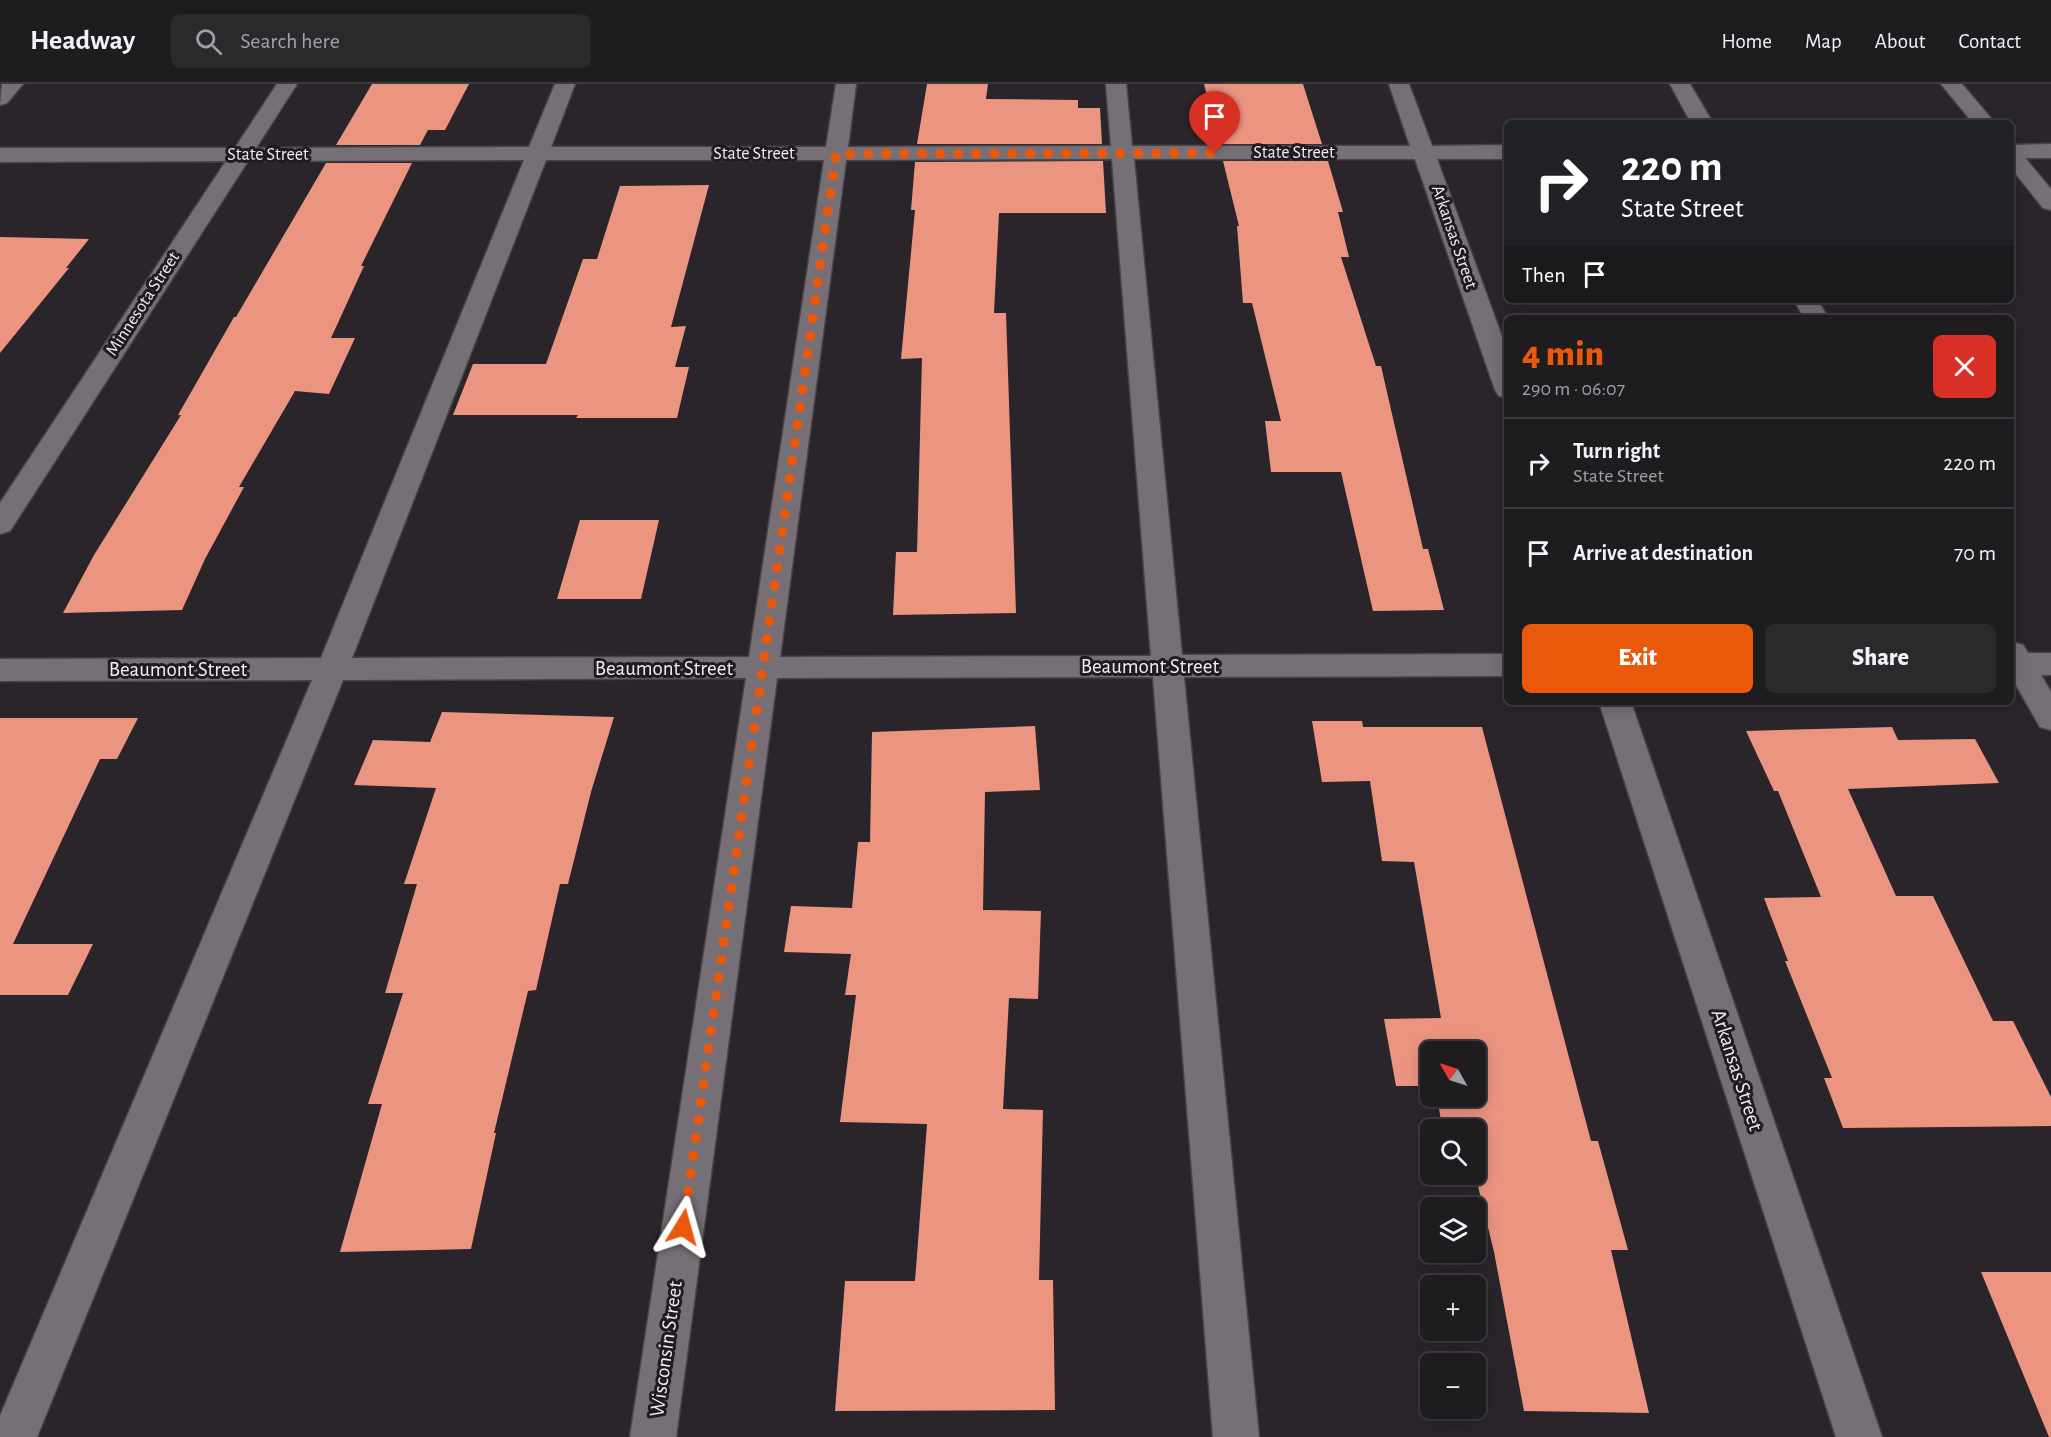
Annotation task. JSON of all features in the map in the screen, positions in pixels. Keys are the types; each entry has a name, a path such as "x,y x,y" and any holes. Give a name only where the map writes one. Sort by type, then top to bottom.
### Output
{"street":[{"path":"0,99 14,84"},
{"name":"Minnesota Street","path":"0,525 286,84"},
{"path":"14,1437 332,669 564,84"},
{"name":"Wisconsin Street","path":"653,1437 846,84"},
{"path":"1116,84 1236,1437"},
{"name":"Arkansas Street","path":"1399,84 1504,379"},
{"path":"1680,84 1700,120"},
{"path":"1951,84 1981,120"},
{"path":"2014,151 2051,151"},
{"name":"State Street","path":"0,155 1504,152"},
{"path":"2014,158 2051,203"},
{"path":"2014,660 2051,664"},
{"path":"2014,660 2051,719"},
{"name":"Beaumont Street","path":"0,670 1504,665"},
{"name":"Arkansas Street","path":"1616,705 1859,1437"}],"building":[{"path":"372,84 469,84 445,130 428,130 420,145 336,145"},
{"path":"927,84 988,84 986,99 1078,100 1078,108 1100,108 1102,144 917,144"},
{"path":"1204,84 1303,84 1322,144 1219,144"},
{"path":"1103,161 1106,213 999,213 994,313 1006,313 1016,613 893,615 896,552 917,552 922,358 901,359 915,210 911,210 915,162"},
{"path":"1223,161 1328,161 1343,212 1338,212 1349,257 1341,257 1376,366 1381,366 1423,549 1428,549 1444,610 1373,611 1341,472 1271,472 1265,421 1281,421 1252,303 1243,303 1237,226 1239,226"},
{"path":"326,163 412,163 361,266 364,266 331,338 355,338 329,394 295,391 239,487 244,487 205,559 182,610 63,613 94,555 181,415 178,415"},
{"path":"709,185 671,327 686,326 675,367 689,367 677,418 453,415 473,364 546,364 583,259 597,259 620,186"},
{"path":"0,237 89,239 66,268 69,268 0,353"},
{"path":"580,520 659,520 641,599 557,599"},
{"path":"442,712 614,717 591,792 568,884 560,884 536,990 528,991 494,1133 496,1133 471,1249 340,1252 382,1104 368,1104 403,993 385,993 417,884 404,884 436,788 354,785 373,740 430,742"},
{"path":"0,718 138,718 117,759 100,759 13,944 93,944 68,995 0,995"},
{"path":"1312,721 1362,721 1363,727 1482,727 1591,1141 1598,1141 1628,1250 1611,1250 1649,1413 1524,1411 1486,1219 1486,1197 1481,1197 1478,1185 1486,1185 1486,1119 1441,1119 1439,1107 1486,1107 1486,1041 1420,1041 1420,1086 1396,1086 1384,1019 1441,1018 1414,862 1382,861 1370,781 1322,782"},
{"path":"1035,726 1040,790 985,792 983,910 1041,911 1038,999 1009,998 1003,1109 1043,1110 1039,1280 1053,1280 1055,1410 835,1411 845,1281 915,1281 927,1124 840,1122 856,995 845,995 851,954 784,952 791,906 852,908 858,842 870,842 872,732"},
{"path":"1892,727 1898,740 1975,739 1999,783 1848,789 1896,896 1933,896 1993,1021 2013,1021 2051,1097 2051,1126 1843,1128 1824,1078 1832,1078 1785,961 1788,961 1764,898 1821,897 1778,791 1774,791 1746,731"},
{"path":"1981,1272 2051,1272 2051,1437 2049,1437"}],"route":[{"path":"683,1227 836,154 1215,153"}]}
